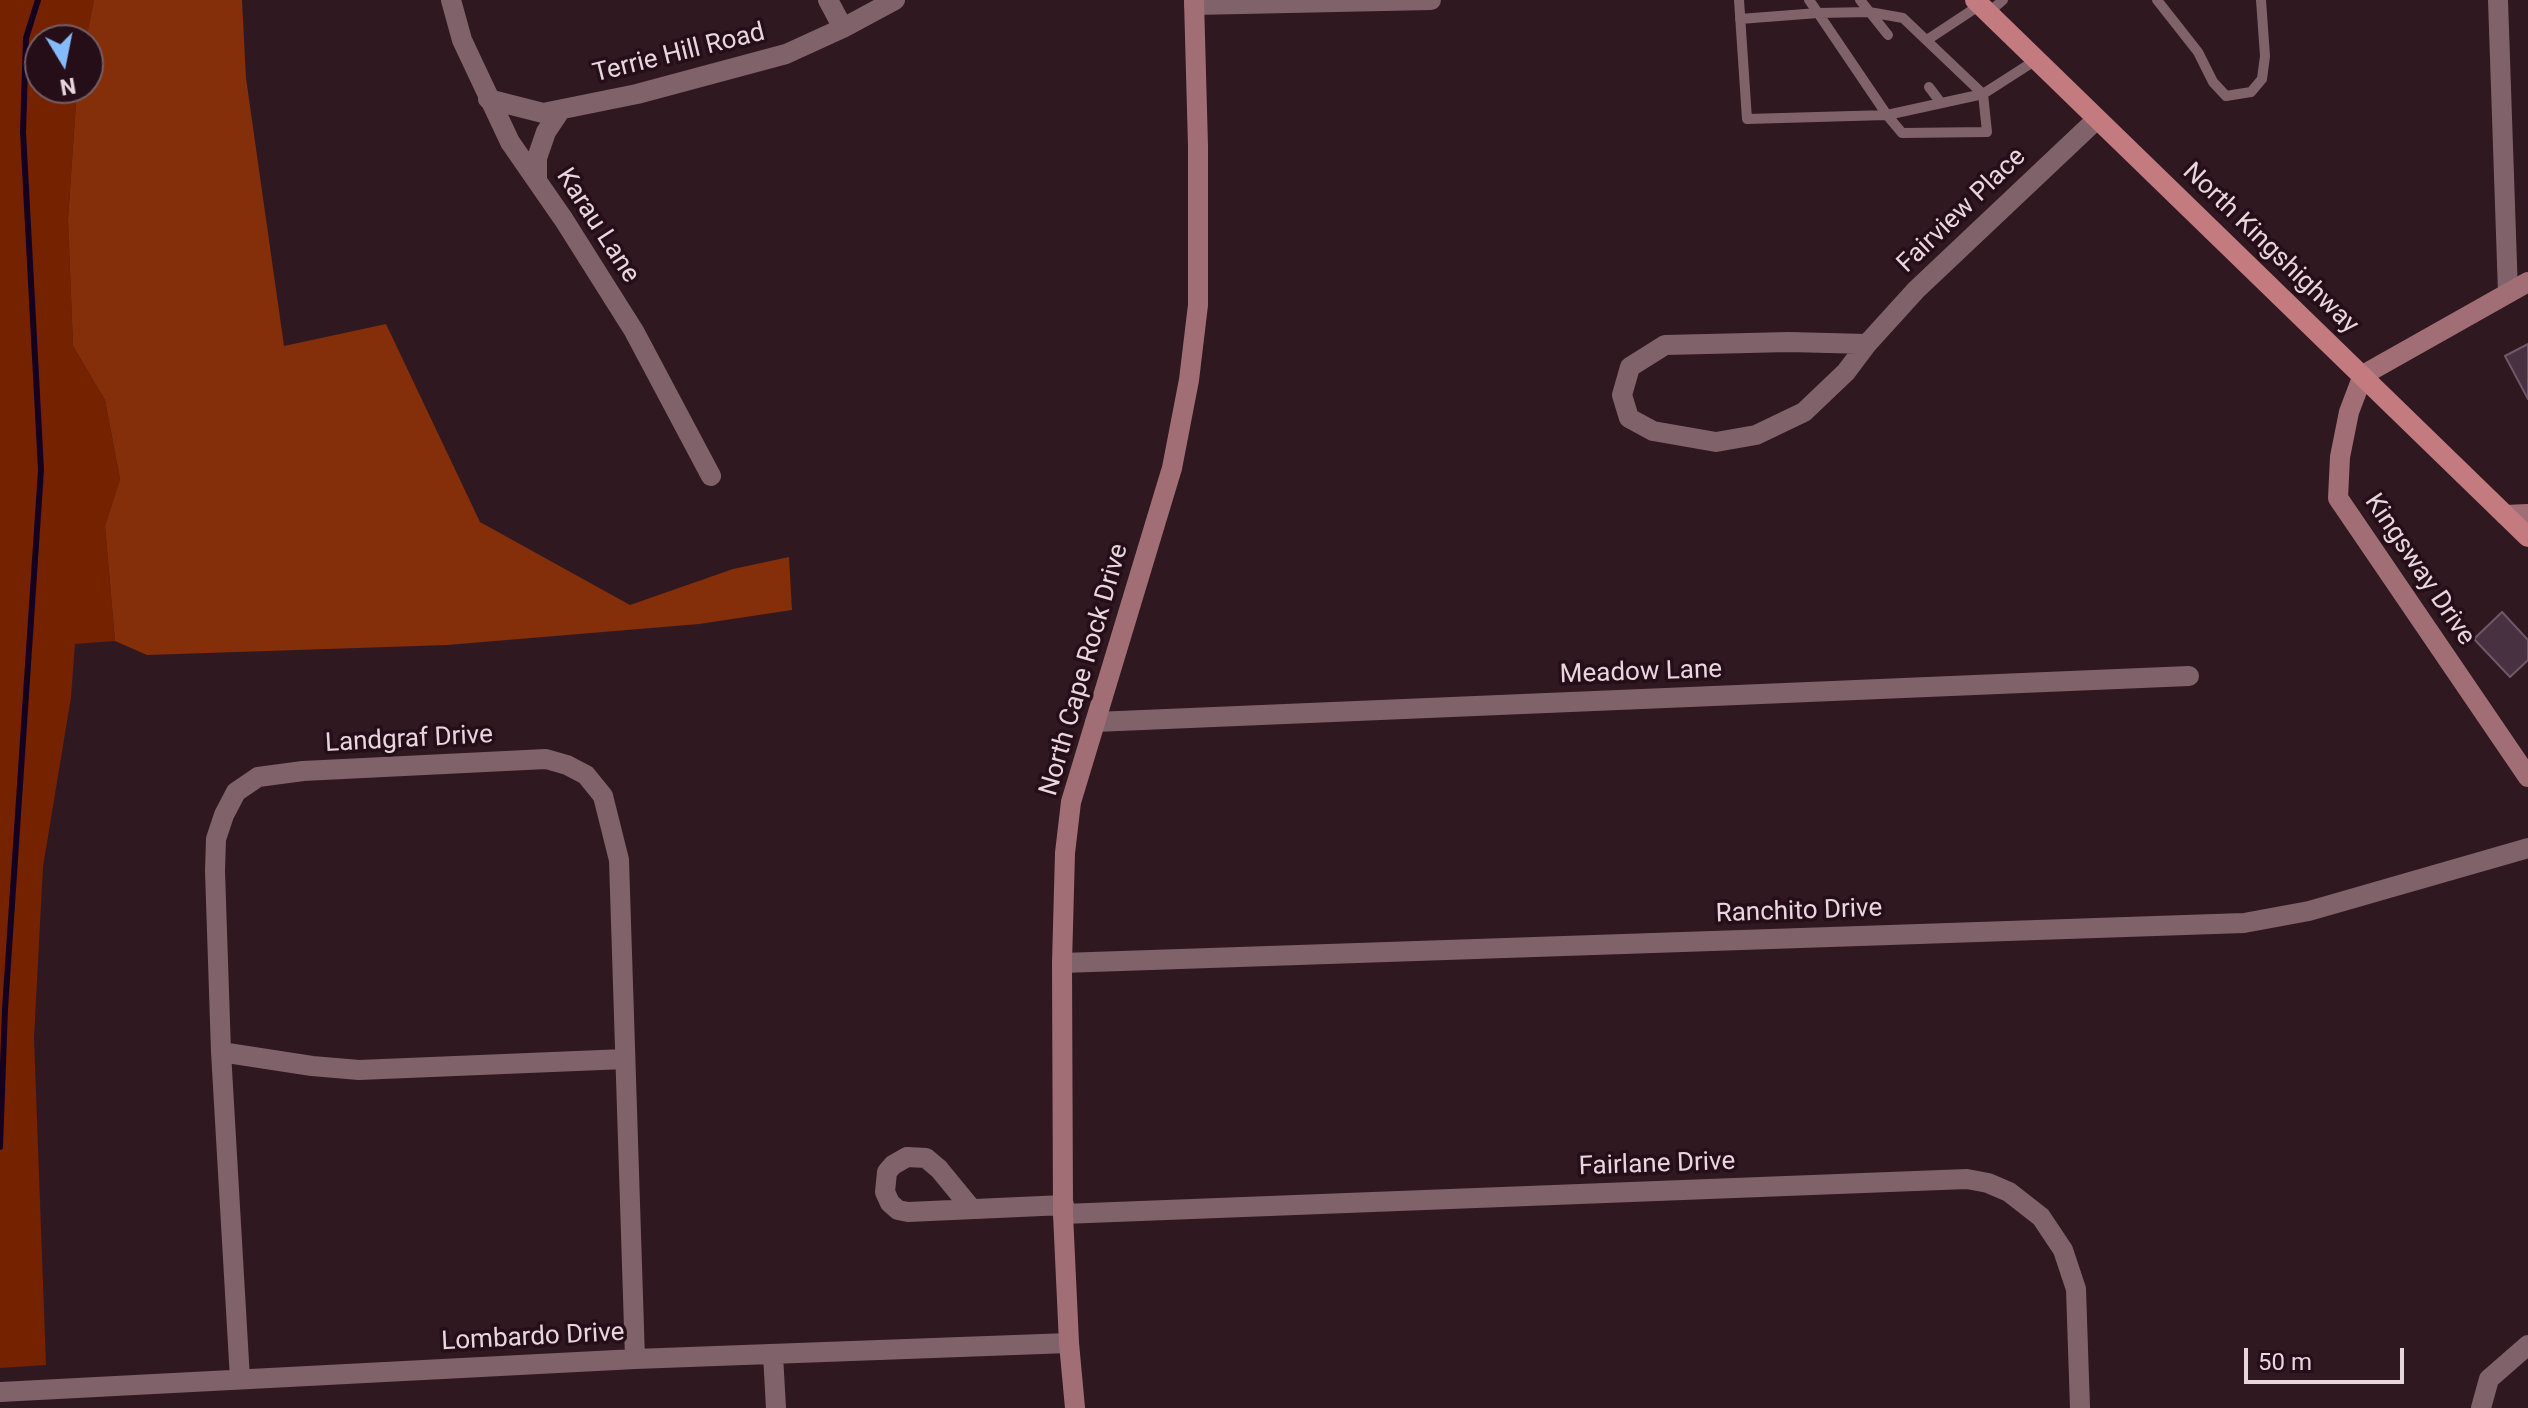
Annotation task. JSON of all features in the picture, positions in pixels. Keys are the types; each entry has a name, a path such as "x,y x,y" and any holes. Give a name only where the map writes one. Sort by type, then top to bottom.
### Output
{"main road":[{"name":"North Kingshighway","path":"1987,4 2036,60 2528,537"}],"street":[{"name":"Karau Lane","path":"451,0 462,40 510,142 634,331 711,476"},
{"path":"828,0 843,28"},
{"name":"Terrie Hill Road","path":"488,99 543,113 560,111 786,54 895,0"},
{"path":"1194,3 1431,0"},
{"path":"2498,0 2508,293"},
{"name":"North Cape Rock Drive","path":"1075,1408 1064,1210 1062,963 1065,853 1071,802 1172,468 1189,380 1198,305 1194,3"},
{"path":"537,181 537,158 546,132 560,111"},
{"name":"Fairview Place","path":"1867,344 1665,345 1630,367 1622,395 1629,418 1653,431 1716,442 1756,435 1804,412 1846,372 1916,290 2097,119"},
{"path":"2363,375 2528,282"},
{"name":"Kingsway Drive","path":"2363,375 2349,412 2340,457 2338,498 2522,764"},
{"path":"2505,515 2528,514"},
{"name":"Meadow Lane","path":"1095,722 2189,676"},
{"name":"Landgraf Drive","path":"240,1379 221,1052 216,839 236,792 258,777 303,771 546,759 586,775 603,796 619,860 635,1359"},
{"name":"Ranchito Drive","path":"1062,963 2244,923 2309,911 2528,848"},
{"path":"221,1052 359,1070 625,1059"},
{"name":"Fairlane Drive","path":"971,1208 1064,1210 1967,1179 2009,1192 2041,1217 2063,1250 2076,1289 2080,1408"},
{"name":"Lombardo Drive","path":"0,1392 635,1359 1069,1343"},
{"path":"2481,1408 2489,1379 2528,1345"},
{"path":"773,1355 776,1408"}],"lane":[{"path":"1739,0 1747,119 1887,115 1983,94 2036,60"},
{"path":"1740,19 1818,13 1869,12 1903,18 1983,94 1987,132 1902,133 1887,115 1818,13 1809,0"},
{"path":"1860,0 1888,35"},
{"path":"2157,0 2198,52 2213,82 2226,96 2251,92 2262,79 2265,56 2261,0"},
{"path":"1927,40 1987,4"},
{"path":"1929,87 1941,103"}],"shaded area":[{"path":"0,0 94,0 89,24 24,24 24,104 76,104 68,219 73,346 105,400 120,479 105,526 115,641 75,644 71,697 43,867 34,1038 46,1365 0,1368"},
{"path":"94,0 242,0 246,78 284,346 386,324 480,522 630,605 733,569 789,557 792,610 699,624 447,645 147,655 115,641 105,526 120,479 105,400 73,346 68,219 76,104 104,104 104,24 89,24"}],"building":[{"path":"2528,344 2528,399 2505,356"},
{"path":"2502,612 2528,640 2528,660 2510,677 2474,639"}],"waterway":[{"path":"0,1147 5,1009 41,470 23,132 26,38 38,0"}]}
